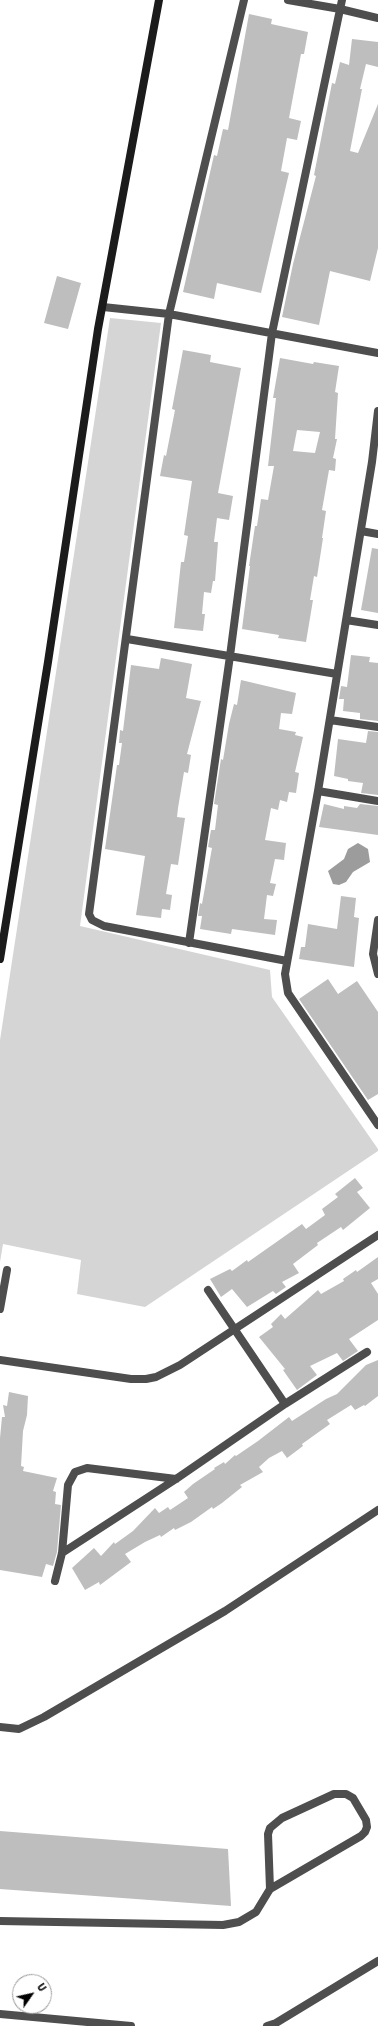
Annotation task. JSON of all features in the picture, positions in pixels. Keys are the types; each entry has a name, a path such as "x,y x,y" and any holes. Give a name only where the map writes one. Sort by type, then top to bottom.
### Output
{"street":[{"path":"0,960 48,662 98,329 158,0"},
{"path":"244,0 169,314 90,916 94,922 104,926 287,961"},
{"path":"288,0 340,9 378,18"},
{"path":"188,942 230,656 272,333 342,0"},
{"path":"103,307 169,314 378,353"},
{"path":"378,410 375,462 361,531 318,792 287,961 285,981 288,993 378,1125"},
{"path":"361,531 378,534"},
{"path":"346,620 378,625"},
{"path":"127,639 337,674"},
{"path":"330,720 378,727"},
{"path":"318,792 378,801"},
{"path":"378,920 373,954 378,974"},
{"path":"0,1360 131,1379 156,1377 180,1365 378,1235"},
{"path":"0,1309 7,1270"},
{"path":"208,1290 285,1404"},
{"path":"62,1553 176,1479 285,1404 367,1352"},
{"path":"55,1582 62,1553 68,1485 70,1477 75,1472 87,1468 176,1479"},
{"path":"0,1727 20,1729 44,1717 225,1611 378,1510"},
{"path":"0,1921 231,1925 247,1919 256,1912 270,1889 361,1836 365,1832 367,1827 366,1820 353,1798 346,1794 334,1794 282,1818 270,1828 268,1834 270,1889"},
{"path":"267,2026 276,2023 378,1961"},
{"path":"0,2014 131,2026"}],"shaded area":[{"path":"110,318 161,323 80,926 270,970 272,997 378,1149 378,1151 145,1307 77,1294 81,1260 3,1244 0,1262 0,1040"},
{"path":"358,843 368,849 370,862 353,872 346,882 339,885 333,884 328,871 344,859 348,849"}],"building":[{"path":"249,14 272,19 271,24 308,32 304,54 301,54 289,118 301,121 297,140 287,138 281,171 289,173 261,293 217,283 214,299 183,292 214,155 217,156 223,129 228,130"},
{"path":"352,39 378,42 378,67 366,64 360,89 362,89 350,151 358,153 378,104 378,248 370,281 330,271 319,325 282,317 293,264 316,176 314,175 332,83 335,84 340,62 349,65"},
{"path":"57,276 81,283 68,329 44,323"},
{"path":"183,350 211,355 210,362 241,368 218,493 233,496 229,520 217,518 214,542 218,542 215,581 213,581 211,593 204,592 202,614 205,614 203,631 174,628 181,562 184,562 188,536 184,535 192,481 160,476 164,455 166,456 175,410 172,409"},
{"path":"280,358 313,364 314,362 339,366 335,392 338,393 335,439 337,439 333,458 336,459 335,471 329,470 322,510 326,511 323,538 317,577 314,576 310,600 313,600 306,642 278,638 279,635 242,629 255,526 257,526 261,499 268,500 274,466 268,466 276,398 273,398","holes":["297,430 320,432 315,453 293,451"]},
{"path":"372,548 378,549 378,613 361,610"},
{"path":"351,655 370,657 369,662 378,663 378,721 360,719 360,713 343,711 344,699 339,699 341,686 347,687"},
{"path":"161,658 192,664 186,698 201,701 187,754 191,755 188,773 184,772 178,808 177,817 185,818 178,865 171,864 166,894 172,895 170,910 162,909 161,918 136,915 145,856 105,849 117,765 119,765 122,743 119,743 120,730 123,731 131,665 159,669"},
{"path":"241,680 296,693 292,714 281,713 279,729 296,732 295,735 303,737 295,772 299,773 296,793 289,792 287,802 280,800 278,810 271,808 265,840 286,843 284,860 275,859 270,883 276,884 273,896 267,895 264,919 277,920 275,935 232,929 231,934 200,929 202,916 198,916 200,903 202,904 212,848 208,847 211,830 215,830 218,805 214,804 221,759 223,760 234,704 237,705"},
{"path":"368,731 378,732 378,795 361,793 363,783 348,781 348,779 334,776 338,739 366,743"},
{"path":"324,804 344,809 344,806 357,808 360,804 378,806 378,835 319,827"},
{"path":"341,896 356,898 354,917 359,918 354,967 299,959 301,947 305,947 308,924 337,929"},
{"path":"328,979 338,994 357,981 378,1012 378,1094 368,1100 299,999"},
{"path":"355,1178 363,1188 357,1192 370,1208 343,1230 341,1227 317,1243 318,1245 293,1264 299,1273 282,1282 286,1287 276,1294 273,1291 247,1307 232,1289 221,1297 210,1279 230,1269 232,1271 247,1260 248,1262 302,1224 306,1229 325,1215 322,1209 338,1197 335,1194"},
{"path":"378,1257 378,1279 371,1283 378,1294 378,1320 349,1339 358,1351 343,1361 337,1353 310,1366 317,1375 297,1390 283,1370 285,1369 259,1337 273,1327 271,1324 281,1314 285,1319 318,1290 321,1294 344,1281 343,1279 356,1270 357,1272"},
{"path":"378,1360 378,1396 365,1406 364,1405 355,1410 351,1405 327,1420 330,1424 302,1444 303,1446 287,1458 282,1451 269,1458 259,1467 263,1472 240,1485 242,1487 222,1503 213,1509 212,1507 191,1522 175,1530 174,1528 161,1537 160,1535 145,1542 125,1554 131,1562 100,1585 99,1582 85,1590 72,1568 94,1548 101,1556 114,1542 115,1544 133,1531 155,1508 159,1513 168,1507 170,1510 188,1498 184,1492 215,1469 214,1468 224,1462 225,1464 235,1455 236,1456 258,1441 289,1417 292,1421 326,1399 337,1394 366,1365"},
{"path":"9,1392 28,1396 27,1415 23,1431 21,1466 24,1467 23,1471 57,1478 53,1491 56,1492 55,1504 61,1505 57,1552 53,1566 46,1564 42,1577 0,1570 0,1438 2,1417 5,1417 3,1405 7,1406"},
{"path":"0,1831 228,1849 231,1906 0,1889"}]}
